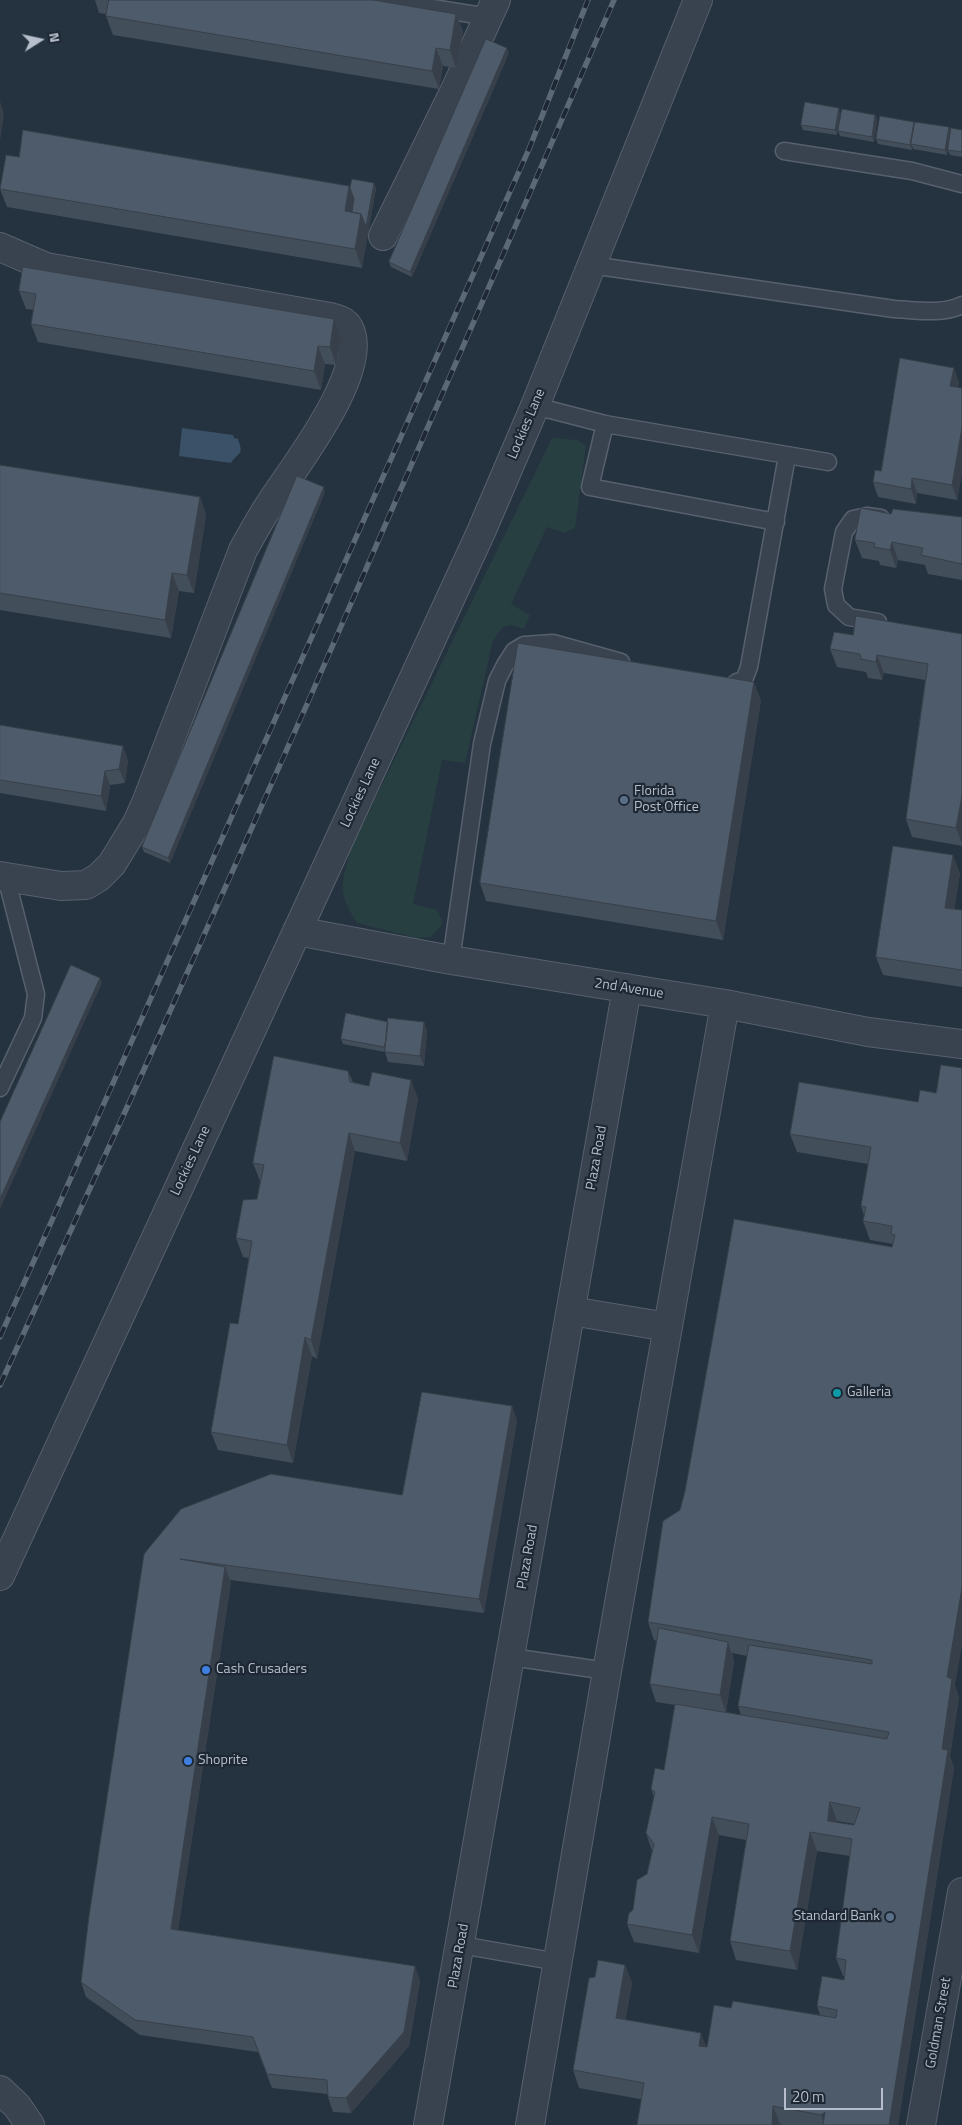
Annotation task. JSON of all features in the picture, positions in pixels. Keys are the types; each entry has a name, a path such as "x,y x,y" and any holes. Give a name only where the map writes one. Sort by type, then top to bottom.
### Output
{"street":[{"name":"Lockies Lane","path":"0,1576 443,617 535,406 698,0"},
{"path":"383,236 493,8"},
{"path":"0,247 46,267 330,317 343,321 349,327 352,339 352,357 347,374 327,418 270,503 243,550 137,823 112,864 99,877 86,885 61,886 3,877"},
{"name":"2nd Avenue","path":"297,931 451,960 725,1004 868,1032 962,1044"},
{"name":"Plaza Road","path":"428,2125 627,988"},
{"path":"530,2125 607,1671 725,1004"},
{"path":"571,1311 668,1327"},
{"name":"Goldman Street","path":"921,2125 962,1892"},
{"path":"0,2090 17,2106 30,2125"}],"lane":[{"path":"383,0 493,8"},
{"path":"784,151 912,171 962,184"},
{"path":"591,265 894,309 931,311 954,309 962,305"},
{"path":"535,406 605,424 828,462"},
{"path":"605,424 590,487 776,522"},
{"path":"714,686 728,688 744,680 749,667 776,522 786,456"},
{"path":"896,520 867,516 853,519 844,532 833,589 836,606 849,617 896,625"},
{"path":"451,960 482,744 497,681 505,665 514,651 524,646 553,643 638,666"},
{"path":"0,1088 33,1018 36,994 3,877"},
{"path":"511,1657 607,1671"},
{"path":"461,1945 558,1962"}],"green space":[{"path":"552,438 577,440 586,445 575,528 564,533 547,527 511,604 530,615 524,629 505,626 493,641 465,763 442,760 413,904 437,910 443,923 431,937 416,938 357,923 346,902 343,887 343,879 351,848"}],"water":[{"path":"182,428 233,435 234,438 238,439 241,451 231,463 179,456"}],"building":[{"path":"109,0 373,0 456,14 450,50 436,48 432,71 106,16"},
{"path":"486,39 507,48 410,272 389,262"},
{"path":"805,102 839,108 835,130 801,125"},
{"path":"842,109 875,115 872,137 838,131"},
{"path":"880,116 914,122 910,145 876,139"},
{"path":"915,122 949,127 945,150 911,144"},
{"path":"951,128 962,130 962,152 948,150"},
{"path":"23,130 349,186 345,211 361,214 355,249 0,189 6,155 19,157"},
{"path":"352,179 374,183 366,227 361,214 352,212 354,199 350,188"},
{"path":"23,267 334,319 330,347 318,346 314,371 31,324 36,294 19,291"},
{"path":"900,358 954,368 950,386 962,388 962,428 952,485 912,478 911,489 873,482 875,470 881,471"},
{"path":"0,465 200,497 187,575 172,573 165,620 0,593"},
{"path":"297,476 324,487 168,858 142,847"},
{"path":"861,508 891,514 893,509 962,517 962,564 921,555 923,548 892,542 890,550 874,547 875,543 855,540"},
{"path":"856,616 962,634 962,796 956,828 906,819 928,664 877,655 876,662 861,659 860,654 830,649 834,632 853,635"},
{"name":"Florida Post Office","path":"518,643 754,682 716,921 480,883"},
{"path":"0,725 123,746 119,769 105,771 101,796 0,780"},
{"path":"893,846 953,855 945,908 962,910 962,970 876,957"},
{"path":"71,965 100,978 0,1199 0,1122"},
{"path":"346,1013 388,1022 384,1047 341,1039"},
{"path":"388,1018 424,1022 420,1056 385,1052"},
{"path":"274,1056 348,1071 350,1082 369,1086 372,1072 411,1080 400,1143 349,1133 311,1340 305,1337 287,1445 211,1432 230,1323 238,1324 252,1241 236,1238 243,1200 257,1199 264,1165 253,1163"},
{"path":"941,1065 962,1068 962,1588 947,1677 952,1679 942,1749 948,1750 889,2125 823,2125 825,2112 821,2115 773,2106 772,2125 637,2125 644,2083 573,2070 589,1978 595,1977 598,1960 625,1965 616,2018 701,2033 699,2046 707,2047 714,2005 731,2008 733,2001 836,2018 837,2010 817,2006 822,1976 844,1980 846,1960 836,1958 852,1839 810,1832 790,1951 730,1941 749,1824 712,1817 692,1935 627,1924 629,1913 633,1910 637,1880 647,1874 654,1844 646,1833 655,1792 651,1789 655,1768 664,1770 675,1704 887,1739 889,1732 738,1706 749,1645 872,1664 872,1660 648,1622 663,1521 680,1510 685,1491 734,1219 892,1247 895,1235 891,1234 892,1226 863,1221 866,1207 861,1206 871,1147 790,1134 799,1082 918,1102 920,1090 936,1093","holes":["830,1802 860,1808 854,1825 828,1821"]},
{"path":"422,1392 512,1406 479,1599 180,1559 225,1567 171,1929 415,1966 404,2032 346,2098 328,2097 327,2080 267,2074 253,2037 135,2020 81,1982 89,1916 144,1554 181,1509 271,1474 402,1495"},
{"path":"659,1628 728,1642 720,1695 650,1684"}],"railway":[{"path":"0,1337 529,149 588,0"},
{"path":"0,1385 129,1103 308,702 614,0"}],"place":[{"name":"Florida Post Office","path":"624,800"},
{"name":"Galleria","path":"837,1393"},
{"name":"Cash Crusaders","path":"206,1670"},
{"name":"Shoprite","path":"188,1761"},
{"name":"Standard Bank","path":"890,1917"}]}
